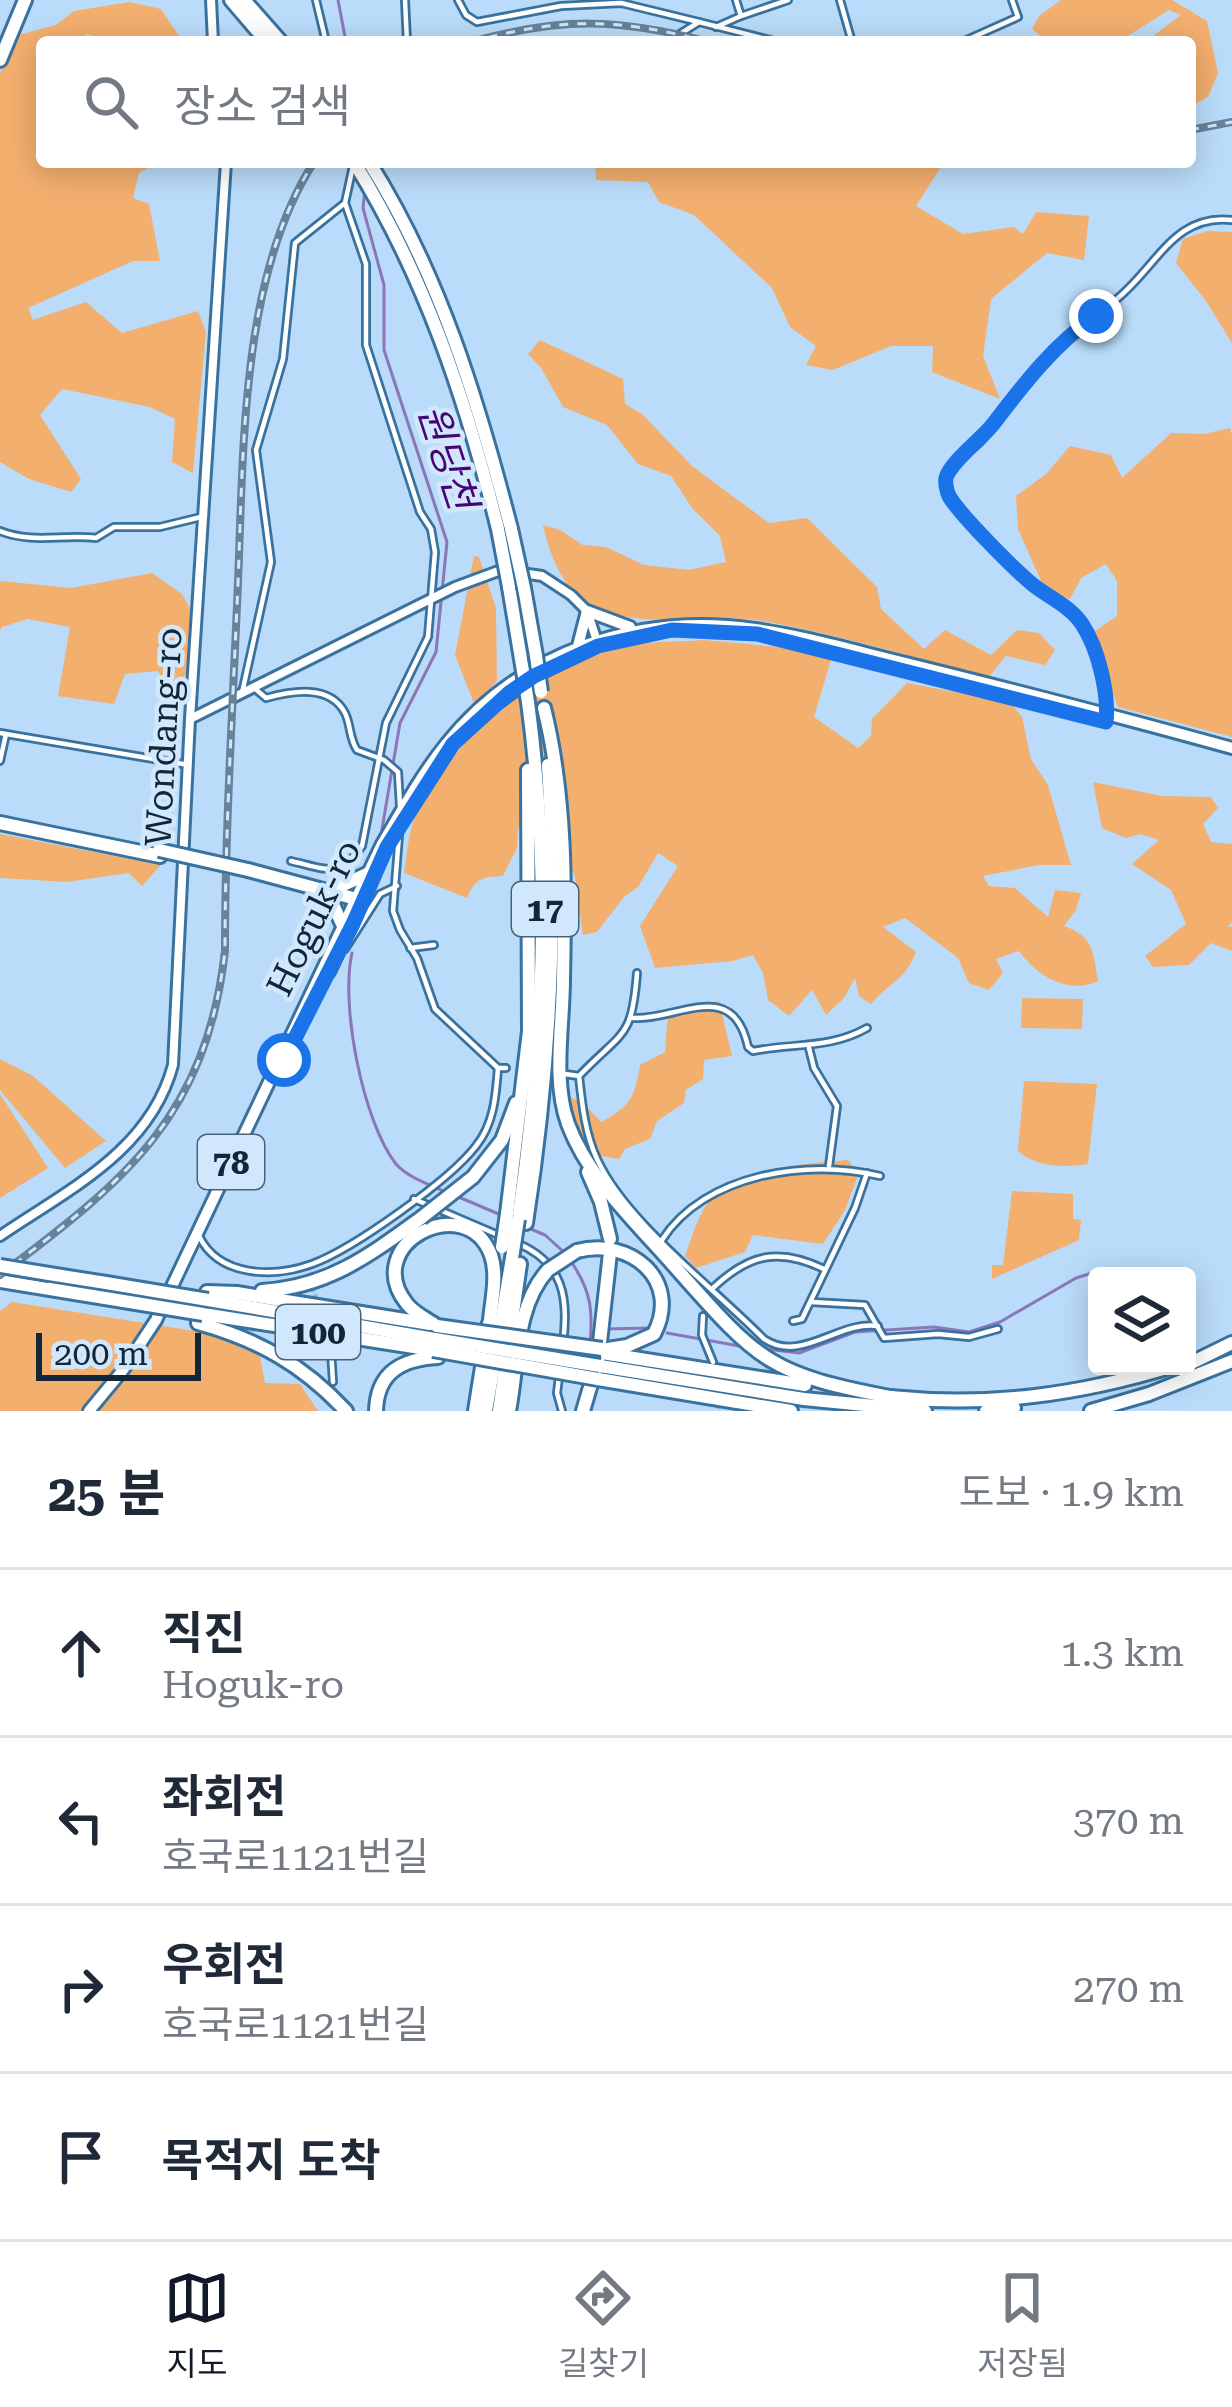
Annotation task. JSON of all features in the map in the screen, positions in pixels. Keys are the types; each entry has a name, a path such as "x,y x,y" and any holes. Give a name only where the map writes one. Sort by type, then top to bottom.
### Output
{"highway":[{"path":"0,41 21,0"},
{"path":"0,60 21,0"},
{"path":"231,0 262,36"},
{"path":"244,0 276,36"},
{"name":"17","path":"357,168 400,246 449,357 504,529"},
{"name":"17","path":"372,168 406,226 470,380 516,588 536,656 544,708 553,838 553,981 541,1127 517,1219"},
{"name":"17","path":"486,1411 538,1068 545,915 516,588"},
{"path":"490,1320 512,1252 517,1219 529,1031 528,708"},
{"path":"544,708 562,833 560,1067 566,1118 601,1202 610,1246 601,1357 586,1404"},
{"path":"0,819 249,872 359,901"},
{"path":"330,894 367,874"},
{"path":"330,894 343,926"},
{"path":"204,1307 237,1293 327,1280 356,1265 473,1178 502,1140 514,1112 529,1031"},
{"path":"566,1118 608,1191 734,1333 772,1364 821,1384 895,1397"},
{"path":"434,1343 403,1298 397,1277 401,1252 410,1239 440,1225 463,1229 488,1248 494,1272 473,1411"},
{"path":"509,1411 524,1311 537,1282 577,1251 595,1246 626,1253 642,1263 661,1290 664,1305 654,1334 601,1357"},
{"name":"17","path":"499,1411 512,1252"},
{"name":"100","path":"0,1266 160,1292 204,1307"},
{"name":"100","path":"0,1281 434,1343 601,1357 804,1399 925,1411"},
{"path":"237,1293 434,1343 579,1347 601,1357 895,1397 1032,1399 1142,1375"},
{"path":"204,1307 330,1386 345,1411"},
{"path":"376,1411 382,1383 393,1368 434,1343"},
{"name":"100","path":"434,1343 471,1357 601,1357 791,1411"},
{"path":"1196,1360 1232,1343"},
{"path":"1091,1411 1232,1361"},
{"path":"986,1411 1082,1399 1153,1375"}],"main road":[{"path":"211,0 213,36"},
{"name":"Wondang-ro","path":"0,1236 113,1159 138,1136 167,1087 176,1029 190,718 226,168"},
{"path":"190,718 455,586 501,570 528,572 557,584 587,611 639,629"},
{"path":"587,611 597,642"},
{"path":"578,646 587,611"},
{"name":"Hoguk-ro","path":"199,1237 343,926 453,744 521,685 597,642 670,624 754,628 1232,752"},
{"name":"Hoguk-ro","path":"91,1411 140,1348 199,1237 340,951 367,874 418,783 448,741 506,686 578,646 597,642 672,630 757,634 1107,718"}],"street":[{"path":"316,0 325,36"},
{"path":"405,0 406,36"},
{"path":"458,0 466,15 477,22 561,6 621,2 753,36"},
{"path":"632,0 639,7"},
{"path":"736,0 741,16"},
{"path":"716,27 788,0"},
{"path":"840,0 850,36"},
{"path":"978,36 1018,16 1012,0"},
{"path":"677,36 699,22"},
{"path":"292,861 333,870 352,861 367,836 386,723 428,637 433,598 431,529 420,512 366,345 366,264 345,203 353,168"},
{"path":"242,693 271,562 256,450 283,359 296,243 345,203"},
{"path":"1107,718 1086,629 1014,566 948,495 945,481 952,465 980,442 1010,401 1075,330 1140,280 1180,231 1197,221 1232,220"},
{"path":"0,531 19,538 96,538 114,527 160,527 205,516"},
{"path":"253,687 266,698 300,691 331,698 346,714 352,743 364,755 381,759 398,772 400,806"},
{"path":"0,761 3,734 189,765"},
{"path":"199,1237 224,1265 251,1272 304,1266 344,1247 440,1180 476,1148 488,1126 502,1068 435,1009 393,911 399,836"},
{"path":"340,951 347,949 380,894 398,885"},
{"path":"410,948 434,945"},
{"path":"579,1076 625,1032 633,1018 637,973"},
{"path":"633,1018 657,1017 701,1004 732,1016 744,1029 753,1051 785,1045 809,1048 867,1028"},
{"path":"809,1048 814,1068 837,1106 828,1168"},
{"path":"565,1074 579,1076"},
{"path":"579,1076 588,1135 598,1162 617,1190 719,1299 773,1345 789,1347 821,1340 853,1326 969,1337 998,1329"},
{"path":"662,1240 685,1210 728,1185 802,1168 880,1176"},
{"path":"793,1321 802,1319 811,1302 867,1173"},
{"path":"417,1197 548,1260 564,1290 567,1308 557,1393 562,1411"},
{"path":"713,1288 756,1258 798,1256 824,1269"},
{"path":"304,1266 308,1276"},
{"path":"811,1302 865,1305 880,1330"},
{"path":"703,1316 703,1335 713,1362"},
{"path":"330,1386 332,1351"}],"shaded area":[{"path":"1061,0 1172,0 1207,21 1218,73 1208,97 1196,104 1196,36 1153,36 1181,15 1169,10 1128,36 1041,36 1032,29 1039,16"},
{"path":"130,2 161,9 179,36 36,36 36,168 148,168 139,173 133,198 149,204 160,261 133,261 28,308 33,320 86,302 122,333 198,311 206,332 193,473 172,462 175,419 150,407 62,389 40,415 81,479 71,492 29,479 0,462 0,74 15,36 56,25 74,11"},
{"path":"595,168 940,168 916,206 963,234 1014,227 1023,234 1036,212 1089,216 1084,260 1047,253 991,299 983,356 1000,399 932,372 933,346 891,346 833,370 806,365 816,346 790,327 772,288 694,215 659,202 648,182 596,180"},
{"path":"1207,231 1232,232 1232,343 1176,263 1183,239"},
{"path":"540,340 623,379 625,404 642,414 692,466 769,523 807,518 877,587 881,609 924,649 945,630 991,655 1017,630 1039,633 1055,650 1045,665 1006,656 989,677 763,621 651,620 588,603 558,569 543,525 583,545 606,547 644,565 689,570 726,562 720,536 692,508 671,476 638,464 607,425 563,407 528,354"},
{"path":"1230,428 1232,737 1118,707 1095,648 1095,631 1117,616 1117,581 1106,564 1081,578 1070,599 1045,590 1018,529 1016,496 1046,474 1070,446 1111,455 1122,478 1171,433 1204,434"},
{"path":"474,556 479,557 496,608 497,681 475,706 455,655"},
{"path":"152,573 182,594 193,614 187,672 171,696 158,671 125,674 114,704 58,696 70,627 28,619 0,631 0,581 71,588"},
{"path":"705,640 800,649 831,660 814,717 858,748 871,736 872,719 907,683 1010,702 1022,717 1031,759 1048,785 1071,865 1039,865 983,876 989,886 1015,888 1048,917 1055,890 1081,893 1064,926 1090,946 1098,981 1076,986 1054,981 1019,951 996,959 1003,973 989,990 969,983 958,958 905,918 883,927 916,952 902,975 871,1004 859,996 855,978 844,998 826,1015 812,990 789,1016 768,1000 763,973 753,955 655,968 640,926 678,866 658,853 638,887 624,897 597,932 583,935 575,877 561,844 518,828 517,848 503,876 480,880 467,898 404,873 412,825 428,792 468,740 519,695 603,651"},
{"path":"1093,782 1162,796 1211,797 1218,808 1203,824 1211,842 1232,844 1232,922 1228,927 1232,927 1232,951 1211,943 1189,965 1153,967 1145,956 1186,924 1171,890 1132,864 1159,840 1140,834 1126,838 1102,828"},
{"path":"0,834 161,865 142,886 129,873 67,882 0,878"},
{"path":"1022,998 1083,999 1082,1029 1021,1028"},
{"path":"719,1001 732,1056 704,1060 703,1079 686,1090 684,1103 657,1121 650,1139 625,1149 619,1159 585,1153 561,1092 583,1103 601,1122 611,1117 630,1100 640,1065 665,1052 668,1013"},
{"path":"0,1059 33,1076 106,1141 65,1168 0,1090"},
{"path":"1024,1081 1097,1084 1088,1164 1051,1165 1018,1151"},
{"path":"0,1094 48,1168 0,1198"},
{"path":"848,1160 859,1173 845,1210 823,1244 753,1235 745,1252 696,1268 685,1256 707,1204 734,1182 772,1170"},
{"path":"1012,1191 1073,1194 1073,1219 1081,1220 1079,1240 992,1279 992,1265 1003,1265"},
{"path":"12,1302 257,1341 265,1383 300,1384 318,1411 0,1411 0,1311"}],"waterway":[{"name":"원당천","path":"338,0 345,36"},
{"name":"원당천","path":"365,189 363,208 384,285 384,350 447,542 436,652 400,723 381,835"},
{"name":"원당천","path":"352,953 352,1032 374,1121 401,1169 446,1192"},
{"name":"원당천","path":"454,1195 501,1215"},
{"name":"원당천","path":"526,1227 545,1235 567,1255"},
{"name":"원당천","path":"572,1263 589,1302 590,1344"},
{"path":"766,1349 799,1353 855,1332 934,1327 969,1332 1000,1322 1088,1274"},
{"path":"605,1329 649,1328"},
{"path":"667,1333 745,1347"}],"tunnel":[{"path":"307,1276 319,1305"},
{"path":"716,1385 719,1411"}],"railway":[{"path":"496,36 590,24 682,36"},
{"path":"1196,129 1232,122"},
{"path":"0,1275 86,1208 153,1140 200,1058 215,1009 225,951 249,376 270,262 311,168"}],"route":[{"path":"284,1060 387,847 453,744 534,676 598,646 672,630 757,634 1106,722 1103,686 1086,629 1000,551 948,495 945,481 952,465 980,442 1010,401 1075,330 1096,316"}]}
